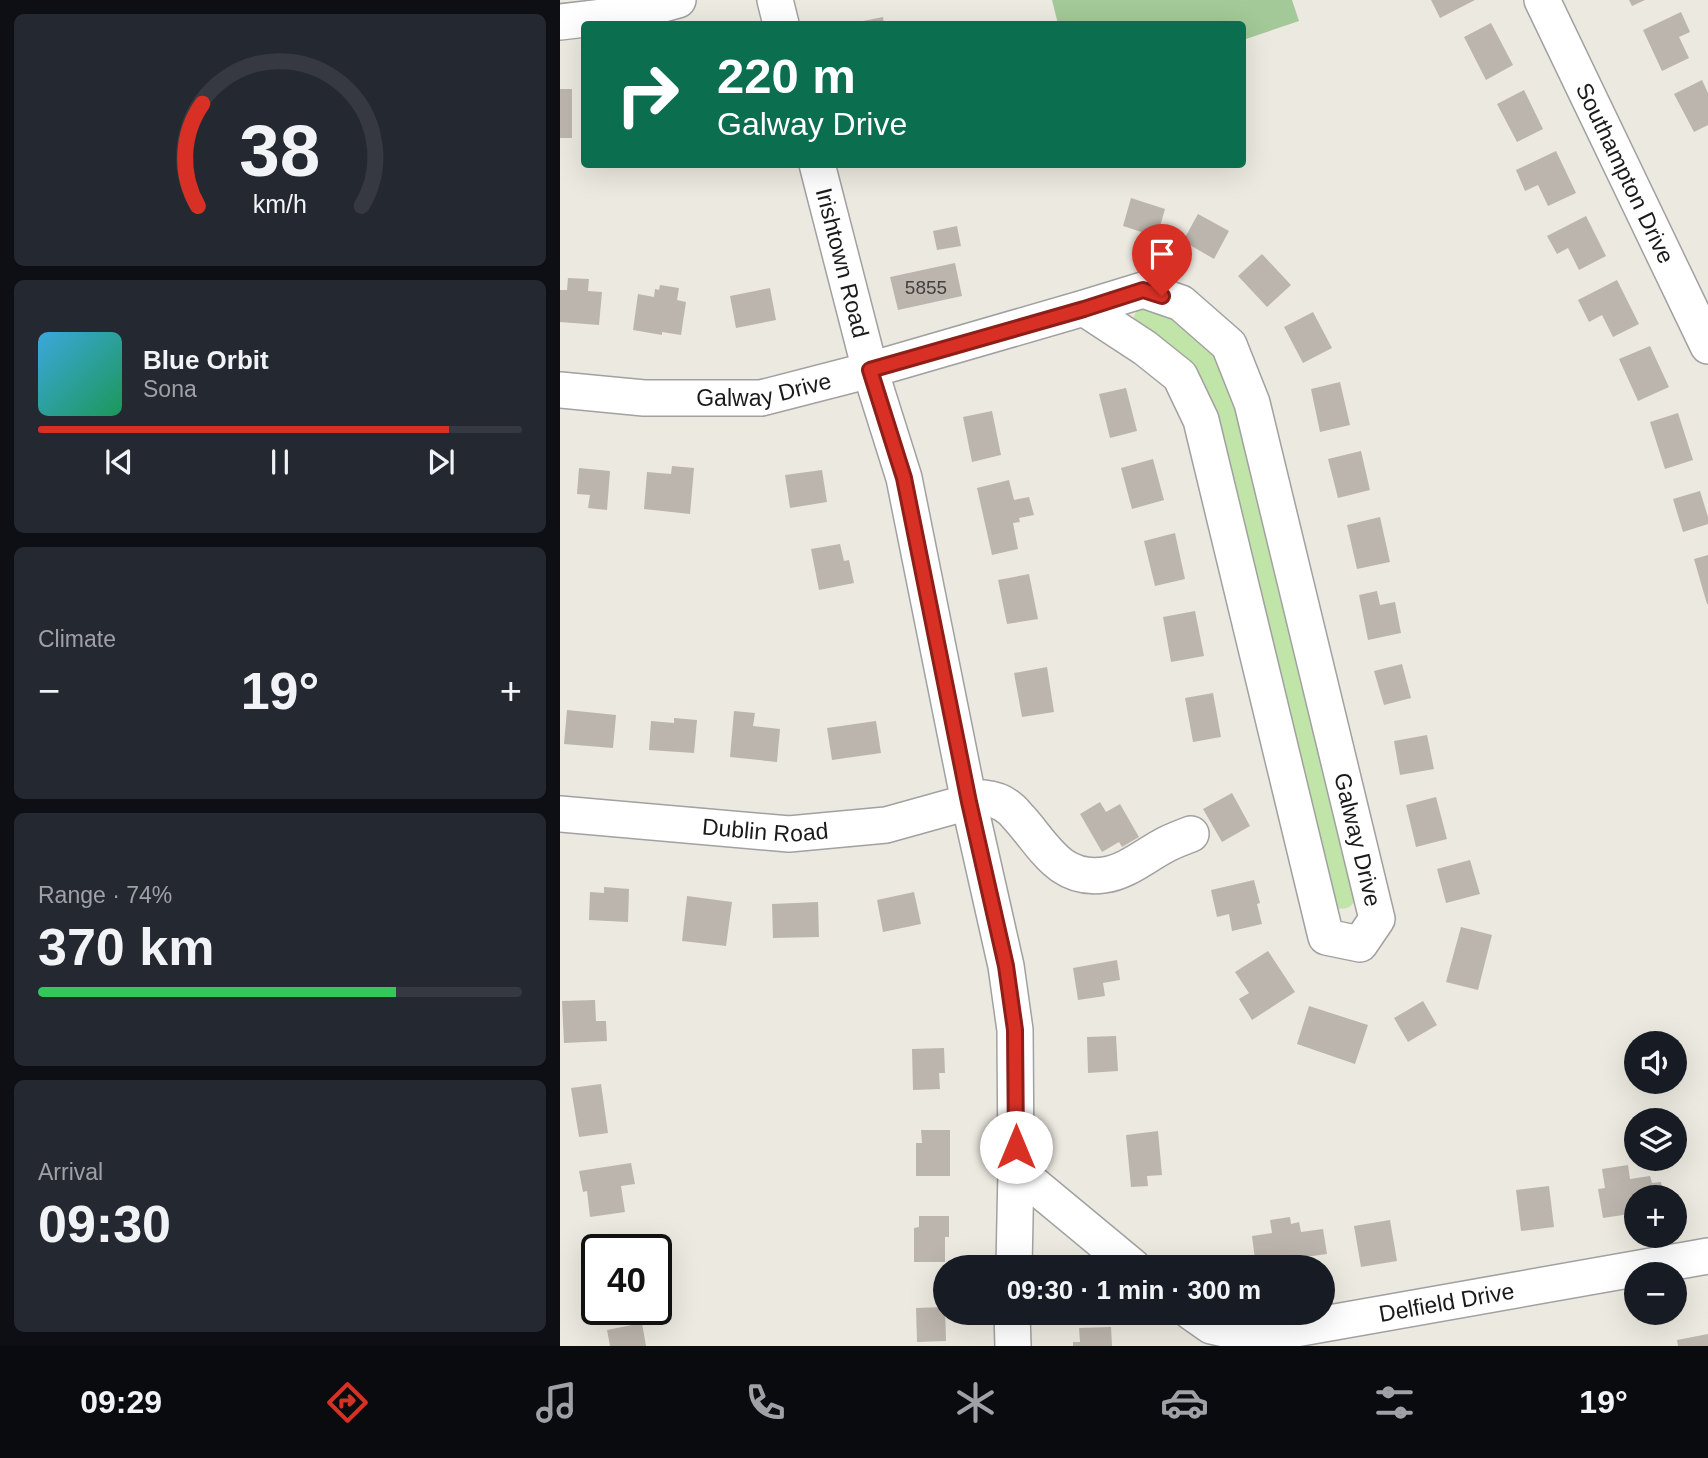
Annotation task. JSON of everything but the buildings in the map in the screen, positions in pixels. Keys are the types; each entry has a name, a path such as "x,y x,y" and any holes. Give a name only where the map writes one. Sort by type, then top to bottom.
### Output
{"street":[{"path":"560,22 628,14 678,0"},
{"path":"775,0 780,21"},
{"name":"Southampton Drive","path":"1542,0 1708,346"},
{"name":"Irishtown Road","path":"818,168 870,370 904,478 969,802 1006,966 1015,1030 1014,1255"},
{"name":"Galway Drive","path":"560,390 644,398 761,398 870,370 1143,290 1181,303 1229,345 1252,403 1377,919 1360,944 1326,937 1201,420 1180,376 1145,348 1084,309"},
{"name":"Dublin Road","path":"560,814 789,834 886,825 984,797 1009,807 1062,867 1080,875 1105,875 1138,862 1165,845 1191,834"},
{"path":"1016,1170 1118,1255"},
{"name":"Delfield Drive","path":"1335,1322 1708,1256"},
{"path":"1013,1325 1013,1346"},
{"name":"Delfield Drive","path":"1210,1325 1256,1336 1318,1325"}],"green space":[{"path":"1052,0 1292,0 1299,21 1246,39 1246,21 1057,21"},
{"path":"1158,302 1228,363 1358,896 1349,907 1337,908 1328,903 1210,415 1135,325 1134,316 1138,308"}],"route":[{"path":"1016,1147 1015,1030 1006,966 969,802 904,478 870,370 1143,290 1162,296"}]}
